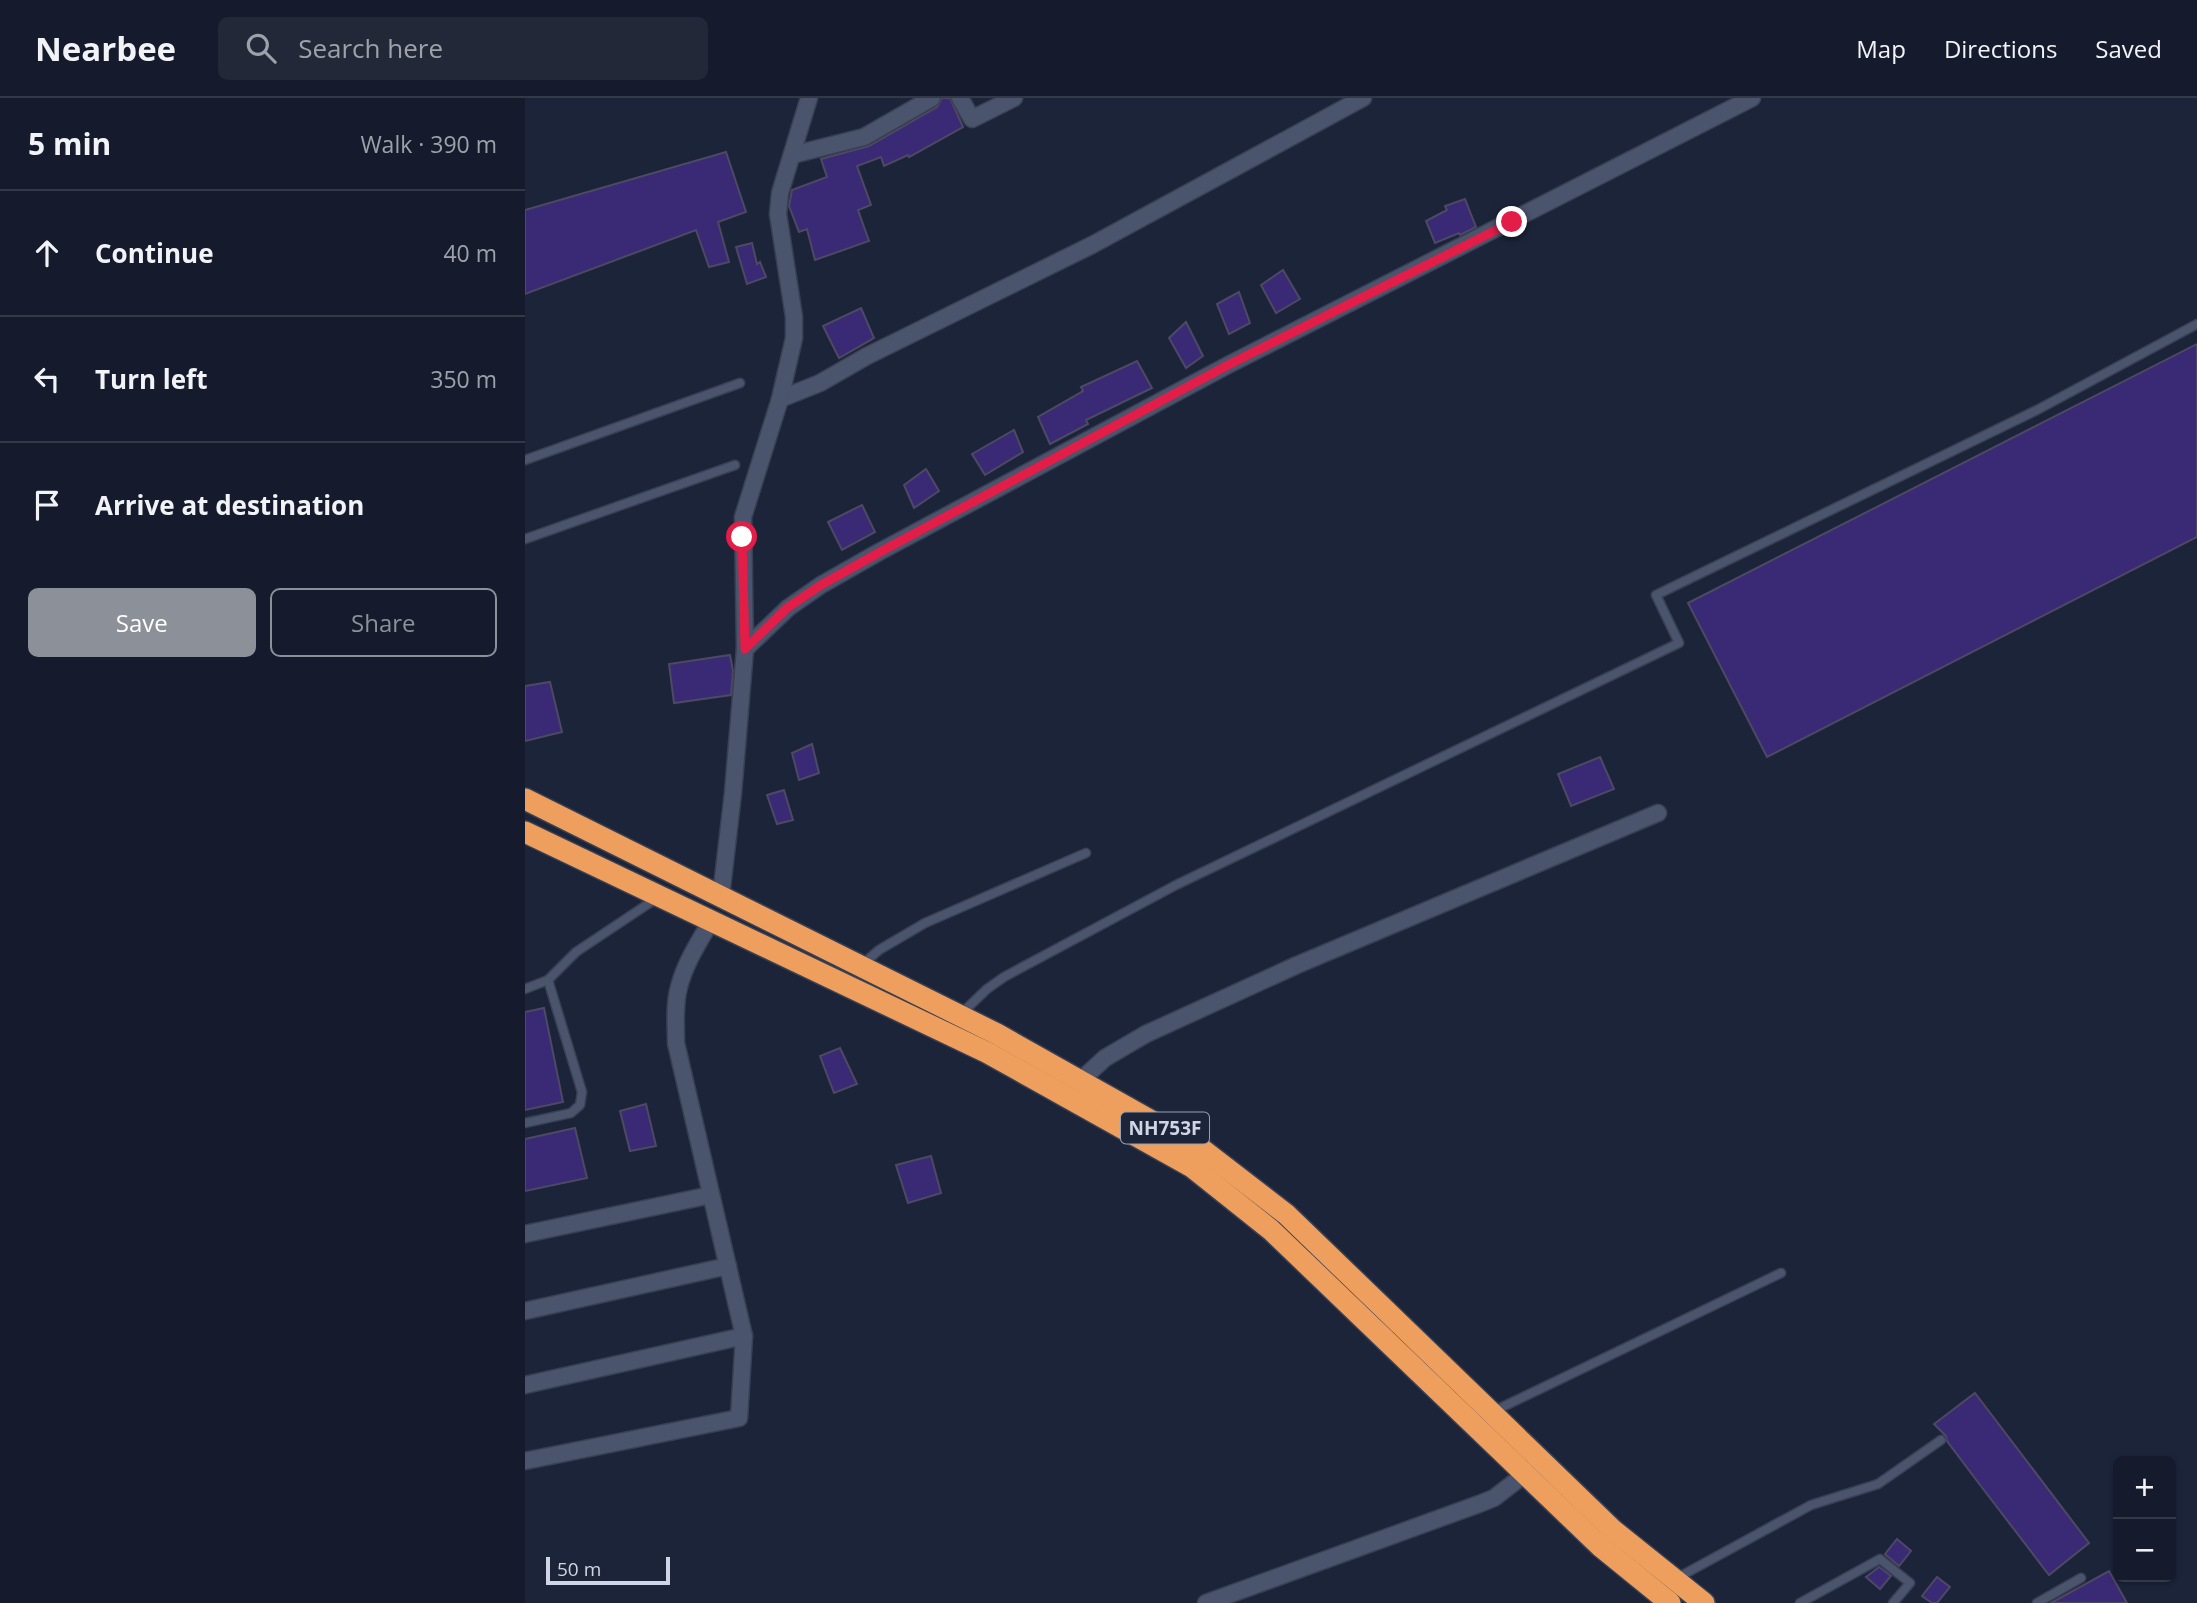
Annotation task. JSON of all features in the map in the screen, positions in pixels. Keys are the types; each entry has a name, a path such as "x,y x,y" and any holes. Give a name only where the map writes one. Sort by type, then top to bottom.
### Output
{"highway":[{"name":"NH753F","path":"525,799 960,1015 1203,1150 1286,1214 1613,1530 1704,1603"},
{"name":"NH753F","path":"525,832 988,1053 1192,1167 1271,1230 1600,1546 1670,1603"}],"street":[{"path":"721,896 745,649 743,517 780,399 794,338 794,317 778,214 780,193 809,98"},
{"path":"792,155 864,137 932,98"},
{"path":"960,98 972,119 1014,98"},
{"path":"780,399 820,383 867,356 1092,245 1363,98"},
{"path":"745,649 787,608 821,585 880,552 1228,365 1752,98"},
{"path":"1080,1081 1105,1058 1146,1034 1297,965 1658,813"},
{"path":"525,1461 739,1418 744,1336 676,1043 675,1007 678,988 686,967 711,921"},
{"path":"525,1234 711,1195"},
{"path":"525,1311 728,1266"},
{"path":"525,1385 744,1336"},
{"path":"1206,1603 1494,1498 1525,1474"}],"lane":[{"path":"960,1015 1004,977 1176,886 1679,643 1656,595 2037,410 2197,324"},
{"path":"525,460 740,383"},
{"path":"525,539 735,465"},
{"path":"860,966 879,950 925,923 1086,853"},
{"path":"525,989 548,980 576,952 659,896"},
{"path":"525,1123 571,1113 580,1105 582,1092 548,980"},
{"path":"1491,1412 1781,1272"},
{"path":"1675,1580 1811,1504 1878,1484 1941,1440"},
{"path":"1800,1603 1881,1559 1910,1583 1893,1603"},
{"path":"2037,1603 2081,1578"}],"building":[{"path":"942,98 950,98 963,127 909,157 908,155 884,166 881,157 857,166 871,205 858,210 869,241 815,260 807,229 799,232 789,206 792,190 827,177 821,159 869,146 937,107"},
{"path":"726,152 746,212 718,222 729,262 709,267 696,230 525,294 525,210"},
{"path":"1465,199 1476,227 1435,243 1426,221 1447,210 1445,206"},
{"path":"752,243 757,264 760,262 766,277 747,284 736,247"},
{"path":"1283,270 1300,299 1276,313 1261,285"},
{"path":"1239,292 1250,323 1229,334 1217,304"},
{"path":"861,308 874,338 839,358 823,326"},
{"path":"1186,322 1203,356 1186,368 1169,338"},
{"path":"2197,344 2197,537 1767,757 1688,603"},
{"path":"1137,361 1152,388 1086,420 1088,424 1050,444 1038,417 1083,391 1081,387"},
{"path":"1014,430 1023,452 985,475 972,454"},
{"path":"926,469 939,491 914,508 904,485"},
{"path":"862,505 875,532 842,550 828,522"},
{"path":"730,655 733,671 731,695 674,703 669,664"},
{"path":"550,682 562,732 525,741 525,686"},
{"path":"812,744 819,773 799,780 792,753"},
{"path":"1600,757 1614,789 1571,806 1558,774"},
{"path":"784,790 793,820 777,824 767,795"},
{"path":"544,1008 563,1102 525,1110 525,1012"},
{"path":"840,1048 857,1084 834,1093 820,1056"},
{"path":"646,1104 656,1146 630,1151 620,1111"},
{"path":"575,1128 587,1178 525,1191 525,1139"},
{"path":"931,1156 941,1193 908,1203 896,1165"},
{"path":"1975,1393 2089,1543 2049,1575 1947,1441 1946,1436 1934,1424"},
{"path":"1897,1539 1911,1551 1899,1566 1885,1554"},
{"path":"1879,1567 1891,1576 1880,1589 1866,1577"},
{"path":"2109,1571 2127,1603 2051,1603"},
{"path":"1937,1577 1950,1587 1937,1603 1932,1603 1922,1596"}],"route":[{"path":"742,537 745,649 787,608 821,585 880,552 1228,365 1512,222"}]}
